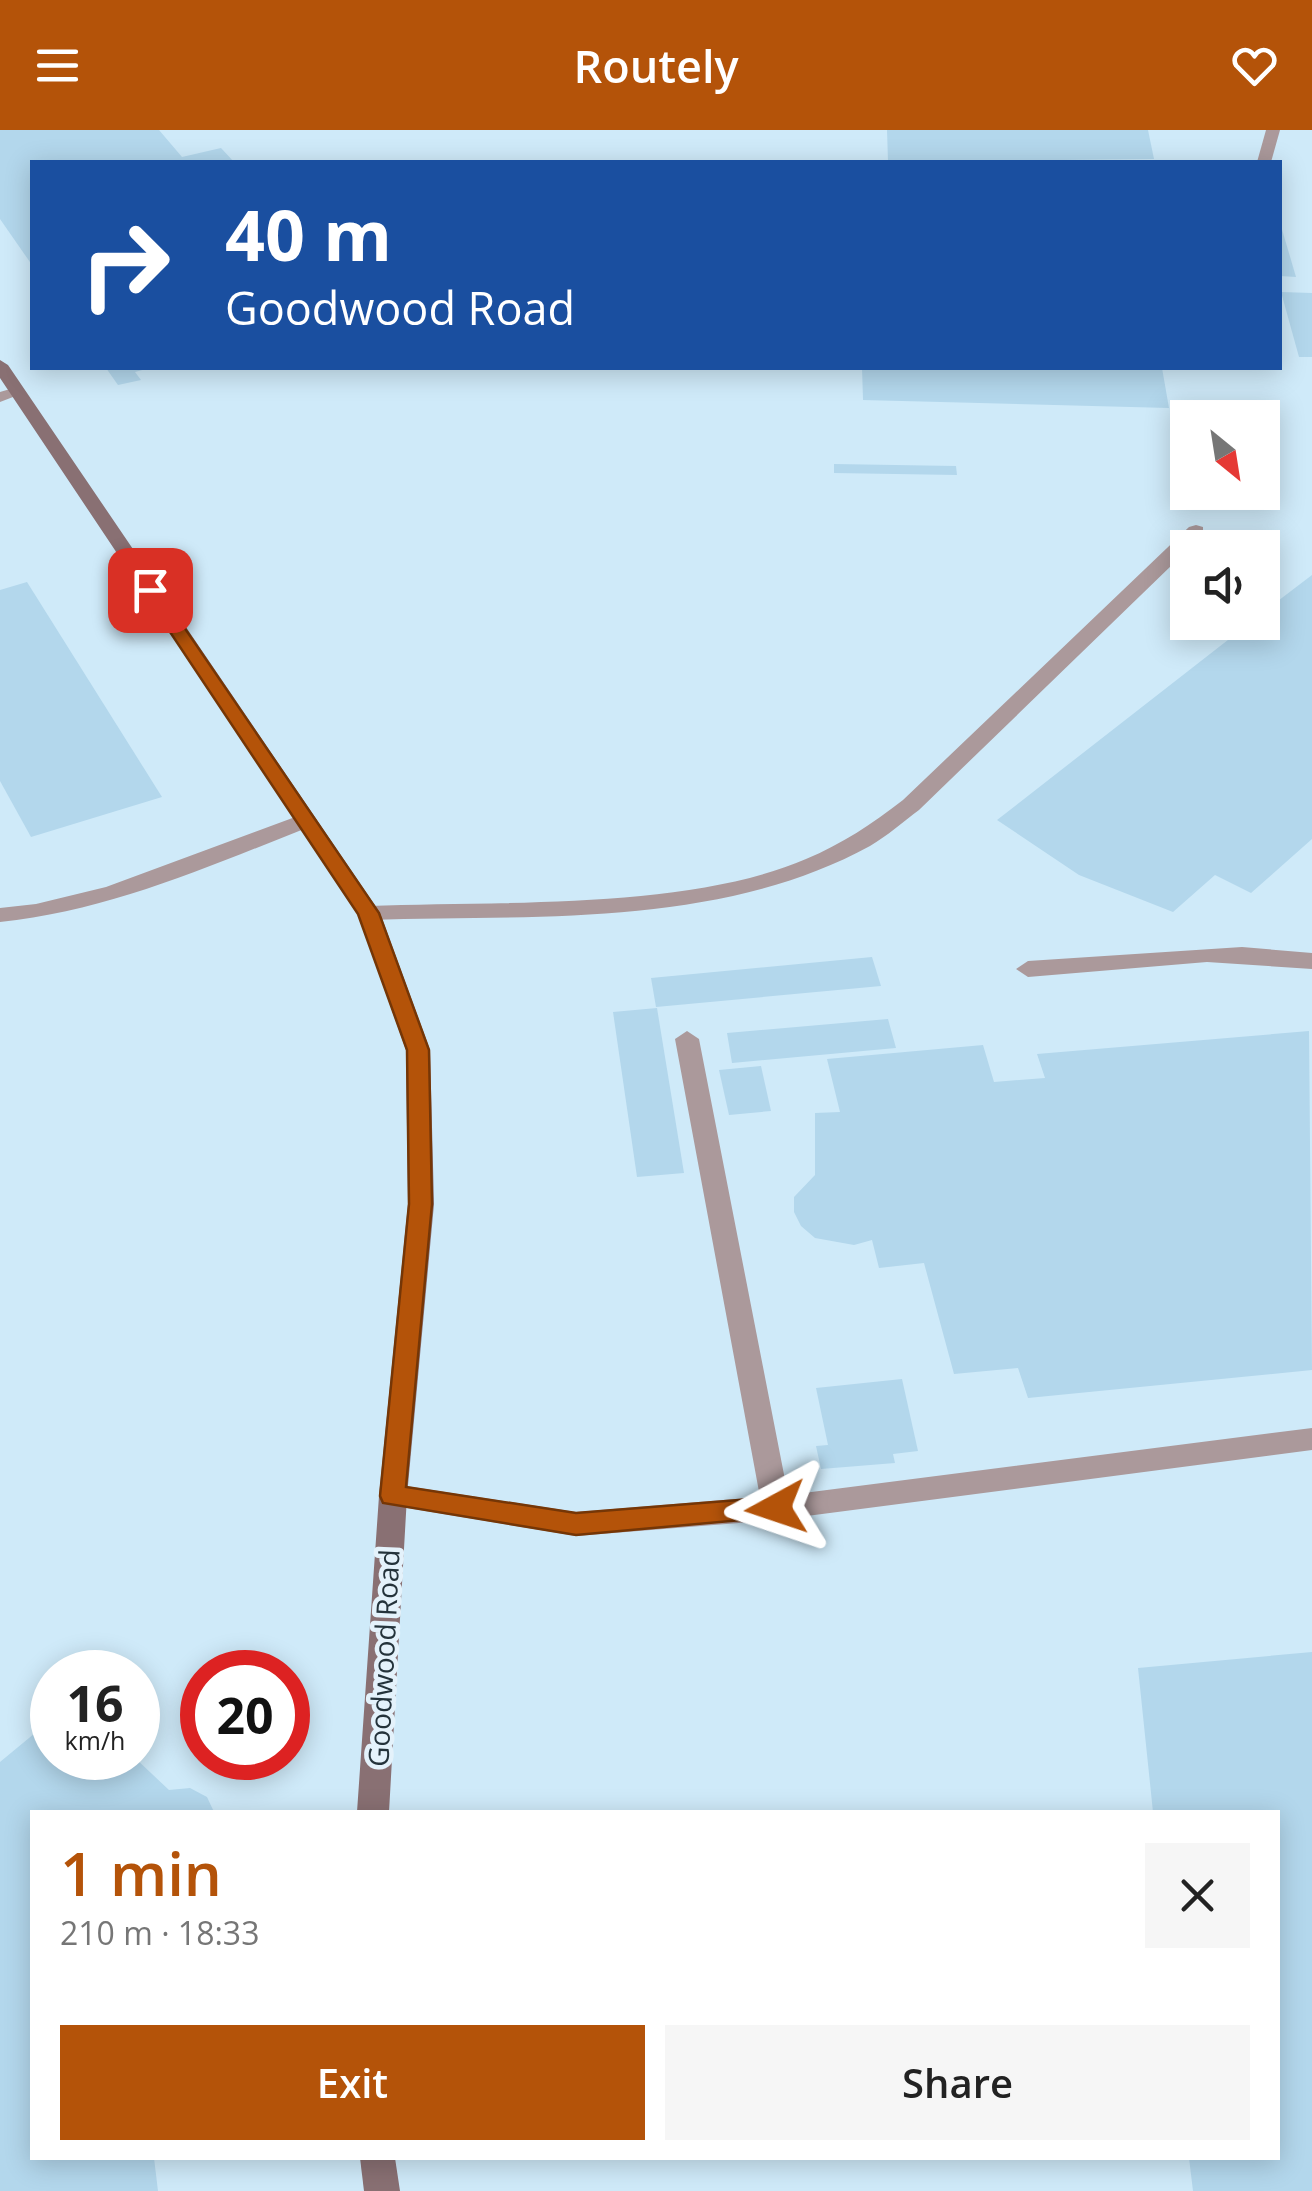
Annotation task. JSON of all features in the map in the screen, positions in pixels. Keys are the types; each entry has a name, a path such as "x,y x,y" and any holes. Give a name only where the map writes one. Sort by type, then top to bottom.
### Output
{"street":[{"name":"Goodwood Road","path":"0,365 8,394 368,913 418,1050 421,1204 392,1496 373,1810"},
{"path":"378,2160 382,2191"}],"lane":[{"path":"1265,160 1273,130"},
{"path":"368,913 624,901 729,888 800,868 860,842 911,805 1170,557"},
{"path":"0,915 56,906 158,877 306,820"},
{"path":"1028,969 1204,958 1288,957 1312,962"},
{"path":"687,1039 776,1508"},
{"path":"392,1496 576,1524 776,1508 1312,1439"}],"shaded area":[{"path":"0,130 1312,130 1312,2191 0,2191"}],"building":[{"path":"0,130 159,130 182,157 221,148 232,160 30,160 30,262 0,219"},
{"path":"887,130 1148,130 1154,159 1065,160 888,160"},
{"path":"1282,229 1296,277 1282,276"},
{"path":"1282,292 1312,293 1312,357 1299,357"},
{"path":"107,370 142,370 135,372 141,380 118,385"},
{"path":"862,370 1162,370 1169,408 863,400"},
{"path":"834,464 956,466 957,475 834,473"},
{"path":"1312,575 1312,839 1251,893 1215,875 1173,912 1079,875 997,820 1228,640 1280,640 1280,599"},
{"path":"27,582 162,797 31,837 0,781 0,590"},
{"path":"872,957 881,986 656,1007 651,978"},
{"path":"657,1008 684,1173 637,1177 613,1012"},
{"path":"888,1019 896,1048 732,1063 727,1033"},
{"path":"1309,1031 1312,1370 1028,1398 1018,1368 954,1374 924,1263 879,1268 872,1240 854,1245 815,1238 801,1226 794,1212 794,1197 815,1175 815,1113 840,1112 827,1059 983,1045 994,1082 1045,1078 1037,1054"},
{"path":"761,1066 771,1111 729,1115 719,1070"},
{"path":"902,1379 918,1451 893,1454 895,1463 821,1469 816,1446 828,1445 816,1388"},
{"path":"1312,1652 1312,2191 1193,2191 1189,2160 1280,2160 1280,1810 1153,1810 1138,1668"},
{"path":"30,1737 30,1780 158,1780 169,1790 190,1788 207,1797 213,1810 30,1810 30,2160 154,2160 158,2191 0,2191 0,1762"}],"route":[{"path":"150,590 368,913 418,1050 421,1204 392,1496 576,1524 776,1508"}]}
